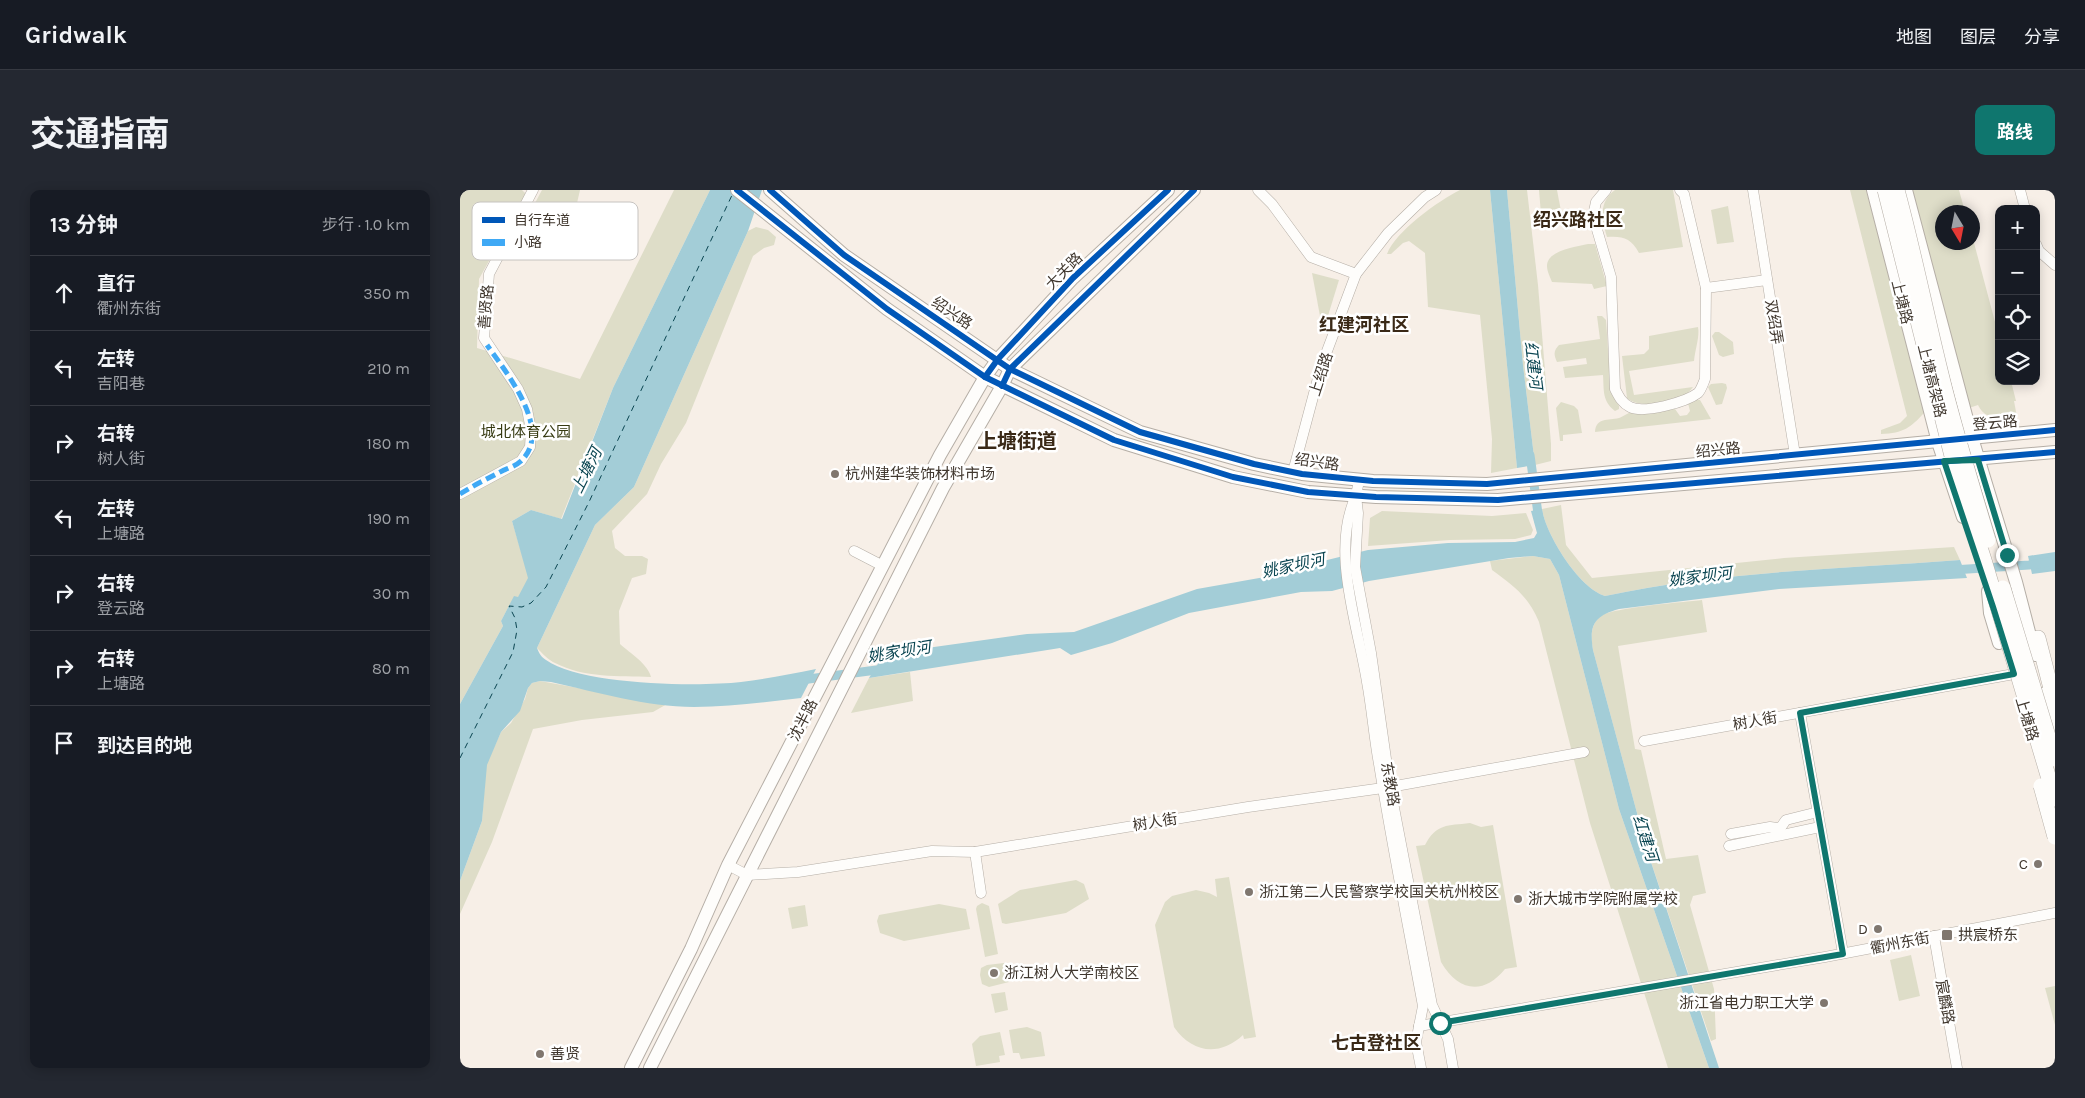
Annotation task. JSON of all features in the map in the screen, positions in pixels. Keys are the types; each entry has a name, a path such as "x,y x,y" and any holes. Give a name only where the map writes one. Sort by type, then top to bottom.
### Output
{"highway":[{"name":"上塘高架路","path":"1885,190 1956,472 2055,799"},
{"name":"上塘高架路","path":"1897,190 1967,473 2055,759"},
{"path":"2038,638 2055,704"},
{"path":"1999,643 2055,837"}],"main road":[{"name":"绍兴路","path":"737,190 887,309 985,377 1114,440 1233,477 1308,492 1356,496 1498,500 1944,461"},
{"name":"大关路","path":"985,377 998,359 1073,278 1168,190"},
{"path":"1002,386 1010,369 1194,190"},
{"name":"上塘路","path":"1873,190 1938,442 2014,674 2055,816"},
{"name":"上塘路","path":"1906,190 1978,460 2015,581 2055,729"},
{"name":"绍兴路","path":"773,192 844,255 1010,369 1140,432 1254,464 1293,472 1359,480 1487,484 1938,442"},
{"name":"沈半路","path":"631,1068 691,949 728,865 940,455 985,377"},
{"name":"沈半路","path":"650,1068 943,488 1002,386"},
{"name":"登云路","path":"1938,442 2055,430"},
{"path":"1944,461 1978,460 2055,452"},
{"path":"2015,581 2024,596 2038,638"},
{"path":"1987,588 1990,613 1999,643"}],"street":[{"name":"善贤路","path":"528,202 534,190"},
{"path":"1258,190 1272,204 1311,257 1356,274"},
{"name":"上绍路","path":"1293,472 1321,367 1356,274 1388,233 1425,197 1436,190"},
{"path":"1606,190 1596,202 1593,216 1611,277 1615,389 1622,402 1632,408 1649,408 1683,401 1699,392 1705,380 1706,288 1684,194 1680,190"},
{"name":"双绍弄","path":"1753,190 1795,454"},
{"path":"2020,190 2025,205"},
{"path":"2039,250 2055,265"},
{"name":"善贤路","path":"460,494 521,462 530,447 531,430 524,402 518,389 484,338 489,274 496,260"},
{"path":"1706,288 1768,280"},
{"name":"东教路","path":"1359,480 1354,512 1358,613 1367,681 1423,1006 1416,1042 1421,1068"},
{"path":"854,551 883,566"},
{"name":"树人街","path":"1644,741 2014,674"},
{"path":"1800,713 1843,954"},
{"name":"树人街","path":"747,875 798,872 932,851 975,852 1248,807 1386,788 1584,752"},
{"name":"东教路","path":"1386,788 1432,1005 1448,1039 1453,1068"},
{"path":"1731,834 1770,827 1781,827 1786,820 1818,812"},
{"path":"1729,846 1820,827"},
{"path":"975,852 981,893"},
{"path":"728,865 747,875"},
{"name":"衢州东街","path":"1419,1026 1843,954 2055,913"},
{"name":"宸麟路","path":"1934,936 1957,1068"}],"green space":[{"name":"城北体育公园","path":"460,190 522,190 526,194 522,202 472,202 472,260 490,260 479,279 477,348 580,379 674,190 710,190 613,388 561,519 531,510 512,521 529,578 518,598 509,606 501,621 503,626 460,704"},
{"path":"542,190 580,190 577,202 536,202"},
{"path":"1460,190 1490,190 1517,468 1491,473 1492,439 1480,315 1428,307 1425,253 1409,241 1403,243 1391,254 1387,254 1399,236 1408,227 1441,201"},
{"path":"1507,190 1527,190 1538,285 1551,461 1535,465 1523,365"},
{"path":"1539,190 1557,190 1561,211 1541,214"},
{"path":"1615,190 1673,190 1683,247 1639,253 1633,244 1626,239 1607,237 1603,218 1604,206 1606,200"},
{"path":"1850,190 1866,190 1925,412 1911,426 1901,431 1881,434 1881,430 1900,423 1907,416"},
{"path":"1912,190 1959,190 1963,205 1935,205 1935,250 1976,250 1995,322 1995,385 2012,385 2017,417 2000,418 1989,416 1978,405 1969,408"},
{"path":"1728,206 1734,242 1717,244 1711,210"},
{"path":"756,227 768,230 776,237 774,245 764,248 753,256 686,423 661,464 647,494 612,531 615,548 625,556 642,556 648,559 646,574 632,578 619,611 620,644 643,663 651,677 590,674 566,668 555,663 537,648 595,525 634,487 748,231"},
{"path":"1595,244 1607,286 1594,289 1592,284 1552,282 1547,266 1552,256 1563,250"},
{"path":"1312,273 1339,280 1323,332"},
{"path":"1597,316 1602,316 1606,320 1611,393 1619,406 1619,409 1615,411 1606,399 1603,375 1565,378 1563,367 1587,364 1586,358 1557,362 1555,355 1559,345 1600,339"},
{"path":"1698,327 1694,361 1629,371 1634,395 1693,387 1689,391 1681,398 1661,403 1638,403 1627,398 1622,356 1644,354 1649,349 1649,336"},
{"path":"1715,332 1719,332 1733,342 1734,354 1723,357 1719,355 1712,336"},
{"path":"1711,384 1726,384 1727,388 1722,404 1716,405 1708,387"},
{"path":"1692,400 1700,400 1711,419 1595,432 1600,422 1619,418 1632,412 1675,409 1680,416 1687,415 1690,411 1688,403"},
{"path":"1561,402 1574,406 1578,410 1582,433 1563,435 1563,441 1560,441 1556,408"},
{"path":"1561,505 1566,545 1592,578 1784,558 1954,547 1960,560 1737,576 1693,581 1605,596 1585,583 1575,572 1565,559 1550,532 1542,509"},
{"path":"1382,511 1492,516 1526,513 1533,530 1531,535 1515,539 1450,540 1368,546 1370,518"},
{"path":"1533,556 1550,559 1559,575 1619,809 1709,1068 1668,1068 1590,823 1539,622 1520,592 1492,570 1490,561"},
{"path":"1702,600 1707,632 1618,646 1635,749 1641,750 1666,859 1698,855 1706,893 1693,896 1690,905 1714,989 1716,1039 1711,1041 1647,850 1593,650 1592,637 1596,621 1605,614 1631,608"},
{"path":"910,672 913,701 851,713 869,678"},
{"path":"540,681 667,704 653,712 582,720 533,729 492,842 460,914 460,881 482,821 486,765 501,732 511,723 525,699 528,688 532,683"},
{"path":"1470,823 1481,827 1493,825 1517,967 1505,969 1497,978 1480,986 1463,984 1448,972 1441,962 1416,846 1425,845 1438,829 1449,825"},
{"path":"1229,877 1256,1037 1244,1039 1243,1035 1225,1047 1206,1049 1197,1047 1189,1042 1174,1027 1155,925 1165,902 1172,896 1196,890 1217,897 1215,879"},
{"path":"1076,880 1084,884 1089,899 1066,913 1006,924 1002,923 998,904 1020,890"},
{"path":"982,903 989,906 998,954 985,957 976,909"},
{"path":"939,904 966,909 970,929 904,941 880,933 877,921 879,915"},
{"path":"805,905 808,926 792,929 788,908"},
{"path":"1911,955 1920,996 1899,1001 1890,960"},
{"path":"1004,963 1008,965 1011,971 1009,982 989,987 982,984 981,968 987,965"},
{"path":"2055,986 2055,1025 2045,988"},
{"path":"1005,992 1008,1010 995,1013 991,994"},
{"path":"1027,1027 1041,1032 1045,1056 1021,1059 1019,1053 1013,1053 1009,1030"},
{"path":"1000,1032 1005,1055 999,1056 1000,1062 976,1066 972,1044 980,1036"}],"water":[{"name":"上塘河","path":"710,190 762,190 748,231 634,487 595,525 537,648 544,659 563,668 585,675 640,682 721,684 816,669 801,698 721,706 694,707 658,704 551,682 540,681 532,683 528,688 520,711 501,732 487,765 482,821 460,881 460,704 503,626 501,621 514,596 518,597 528,578 512,521 531,510 562,519 613,388"},
{"path":"1490,190 1507,190 1523,365 1535,465 1517,468"},
{"path":"1542,509 1550,532 1565,559 1585,583 1605,596 1693,581 1738,576 1960,560 1967,578 1779,589 1619,609 1604,615 1595,623 1592,634 1593,650 1647,850 1719,1068 1709,1068 1619,809 1559,575 1550,559 1533,556 1509,558 1369,581 1332,591 1301,592 1189,613 1112,643 1071,655 1060,648 869,678 884,654 1027,634 1074,632 1197,589 1311,569 1319,562 1368,550 1448,543 1515,542 1534,538 1537,533 1531,511"},
{"path":"2055,552 2055,571 2032,574 2028,556"}],"waterway":[{"name":"红建河","path":"1530,455 1539,521"},
{"name":"姚家坝河","path":"1953,570 2029,565 2055,561"},
{"name":"姚家坝河","path":"801,680 884,669"}],"ferry route":[{"path":"460,758 513,652 517,630 515,618 509,606 522,607 531,603 546,587 589,502 733,193"}],"marked path":[{"path":"460,494 517,464 530,448 532,433 523,401 505,370 487,345"}],"cycle path":[{"path":"737,190 887,309 985,377 1114,440 1233,477 1308,492 1376,497 1498,500 2055,452"},
{"path":"770,190 844,255 1010,369 1140,432 1254,464 1302,474 1373,481 1487,484 2055,430"},
{"path":"985,377 998,359 1073,278 1168,190"},
{"path":"1002,386 1010,369 1194,190"}],"place":[{"name":"杭州建华装饰材料市场","path":"835,474"},
{"name":"C","path":"2038,864"},
{"name":"浙江第二人民警察学校国关杭州校区","path":"1249,892"},
{"name":"浙大城市学院附属学校","path":"1518,899"},
{"name":"D","path":"1878,929"},
{"name":"拱宸桥东","path":"1947,935"},
{"name":"浙江树人大学南校区","path":"994,973"},
{"name":"浙江省电力职工大学","path":"1824,1003"},
{"name":"善贤","path":"540,1054"}],"district":[{"name":"绍兴路社区","path":"1578,220"},
{"name":"红建河社区","path":"1364,325"},
{"name":"上塘街道","path":"1017,441"},
{"name":"七古登社区","path":"1376,1043"}],"route":[{"path":"1440,1023 1843,954 1800,713 2014,674 1944,461 1978,460 2007,555"}]}
